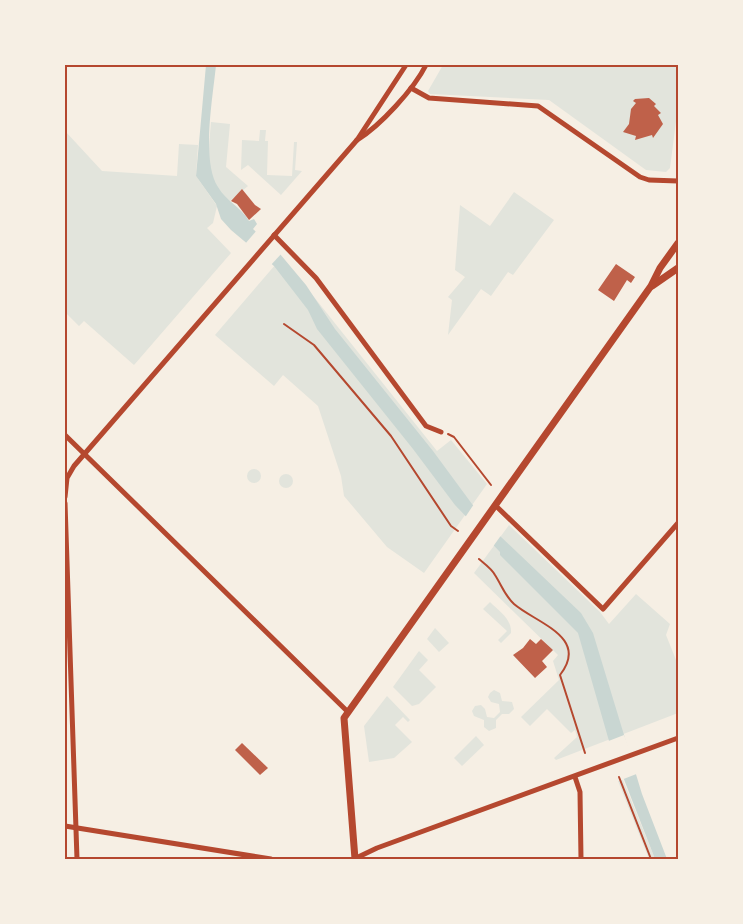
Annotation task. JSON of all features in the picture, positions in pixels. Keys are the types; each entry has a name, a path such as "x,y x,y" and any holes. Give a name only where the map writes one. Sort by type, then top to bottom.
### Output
{"street":[{"path":"65,497 67,478 84,454 357,140 406,65"},
{"path":"357,140 370,132 411,88 426,65"},
{"path":"411,88 429,98 535,104 640,177 650,180 678,181"},
{"path":"274,235 316,278 426,426 441,432"},
{"path":"678,243 660,268 651,286 344,718 355,859 377,848 678,738"},
{"path":"651,286 678,268"},
{"path":"65,435 348,712"},
{"path":"65,503 77,859"},
{"path":"495,505 602,609 678,523"},
{"path":"575,776 580,792 581,859"},
{"path":"65,826 271,859"}],"path":[{"path":"284,324 314,345 392,436 451,526 458,531"},
{"path":"441,432 454,437 491,485"},
{"path":"479,559 495,574 506,595 515,604 546,624 566,644 570,654 569,663 560,674 585,753"},
{"path":"618,777 651,859"}],"shaded area":[{"path":"206,65 216,65 209,145 213,176 218,187 249,221 254,219 257,224 253,229 280,254 306,285 335,329 433,451 472,504 500,536 581,613 593,633 642,794 667,859 655,859 609,741 578,633 500,555 500,552 455,505 413,449 317,329 308,310 274,266 231,230 221,219 216,204 196,176"},
{"path":"443,65 678,65 678,106 670,168 666,172 646,170 549,100 430,94 428,91"},
{"path":"211,122 230,124 226,167 248,186 230,201 221,194 212,176 209,154"},
{"path":"260,130 266,130 265,141 268,141 267,175 292,176 294,142 297,142 295,170 302,171 281,195 248,165 241,170 242,140 259,141"},
{"path":"65,131 102,171 177,176 179,144 198,145 196,176 217,206 213,223 207,228 231,253 134,365 84,321 79,326 65,312"},
{"path":"514,192 554,220 513,275 508,272 491,296 481,289 448,335 452,300 448,297 465,277 455,270 460,205 490,226"},
{"path":"282,257 437,451 451,440 487,484 424,573 387,547 344,496 341,476 318,406 283,375 274,386 215,335"},
{"path":"251,469 257,469 261,476 257,483 251,483 247,479 247,473"},
{"path":"283,474 289,474 293,481 289,488 283,488 279,484 279,478"},
{"path":"509,525 600,612 609,624 636,594 670,624 666,635 678,665 678,713 556,760 554,758 577,737 575,730 571,733 547,709 530,726 521,717 559,680 553,661 558,655 474,573"},
{"path":"490,602 504,616 511,628 511,633 501,643 498,640 507,631 483,609"},
{"path":"435,628 449,643 439,652 427,639"},
{"path":"419,651 428,660 419,670 436,687 419,704 412,706 393,687"},
{"path":"494,690 500,693 502,701 512,702 514,709 509,714 502,714 496,720 496,728 489,731 484,727 484,720 474,716 472,711 475,706 481,705 485,709 487,717 494,718 500,712 499,704 491,702 488,697"},
{"path":"387,696 410,720 408,722 403,717 395,725 412,742 394,758 369,762 364,726"},
{"path":"476,736 484,745 462,766 454,758"},
{"path":"623,780 655,859 649,859 618,781"}],"pier":[{"path":"257,230 282,253 270,266 245,244"},
{"path":"474,504 502,534 492,548 464,519"},
{"path":"624,735 639,773 621,780 606,742"}],"building":[{"path":"649,98 656,104 654,106 661,113 658,115 663,124 653,138 652,135 635,140 636,136 623,132 629,124 631,109 636,103 633,101 635,99"},
{"path":"242,189 255,205 261,209 249,220 237,204 231,201"},
{"path":"616,264 635,277 631,283 627,280 614,301 598,290"},
{"path":"530,639 536,644 541,639 553,650 542,661 547,667 535,678 513,655 523,648"},
{"path":"242,743 268,768 260,775 235,750"}]}
